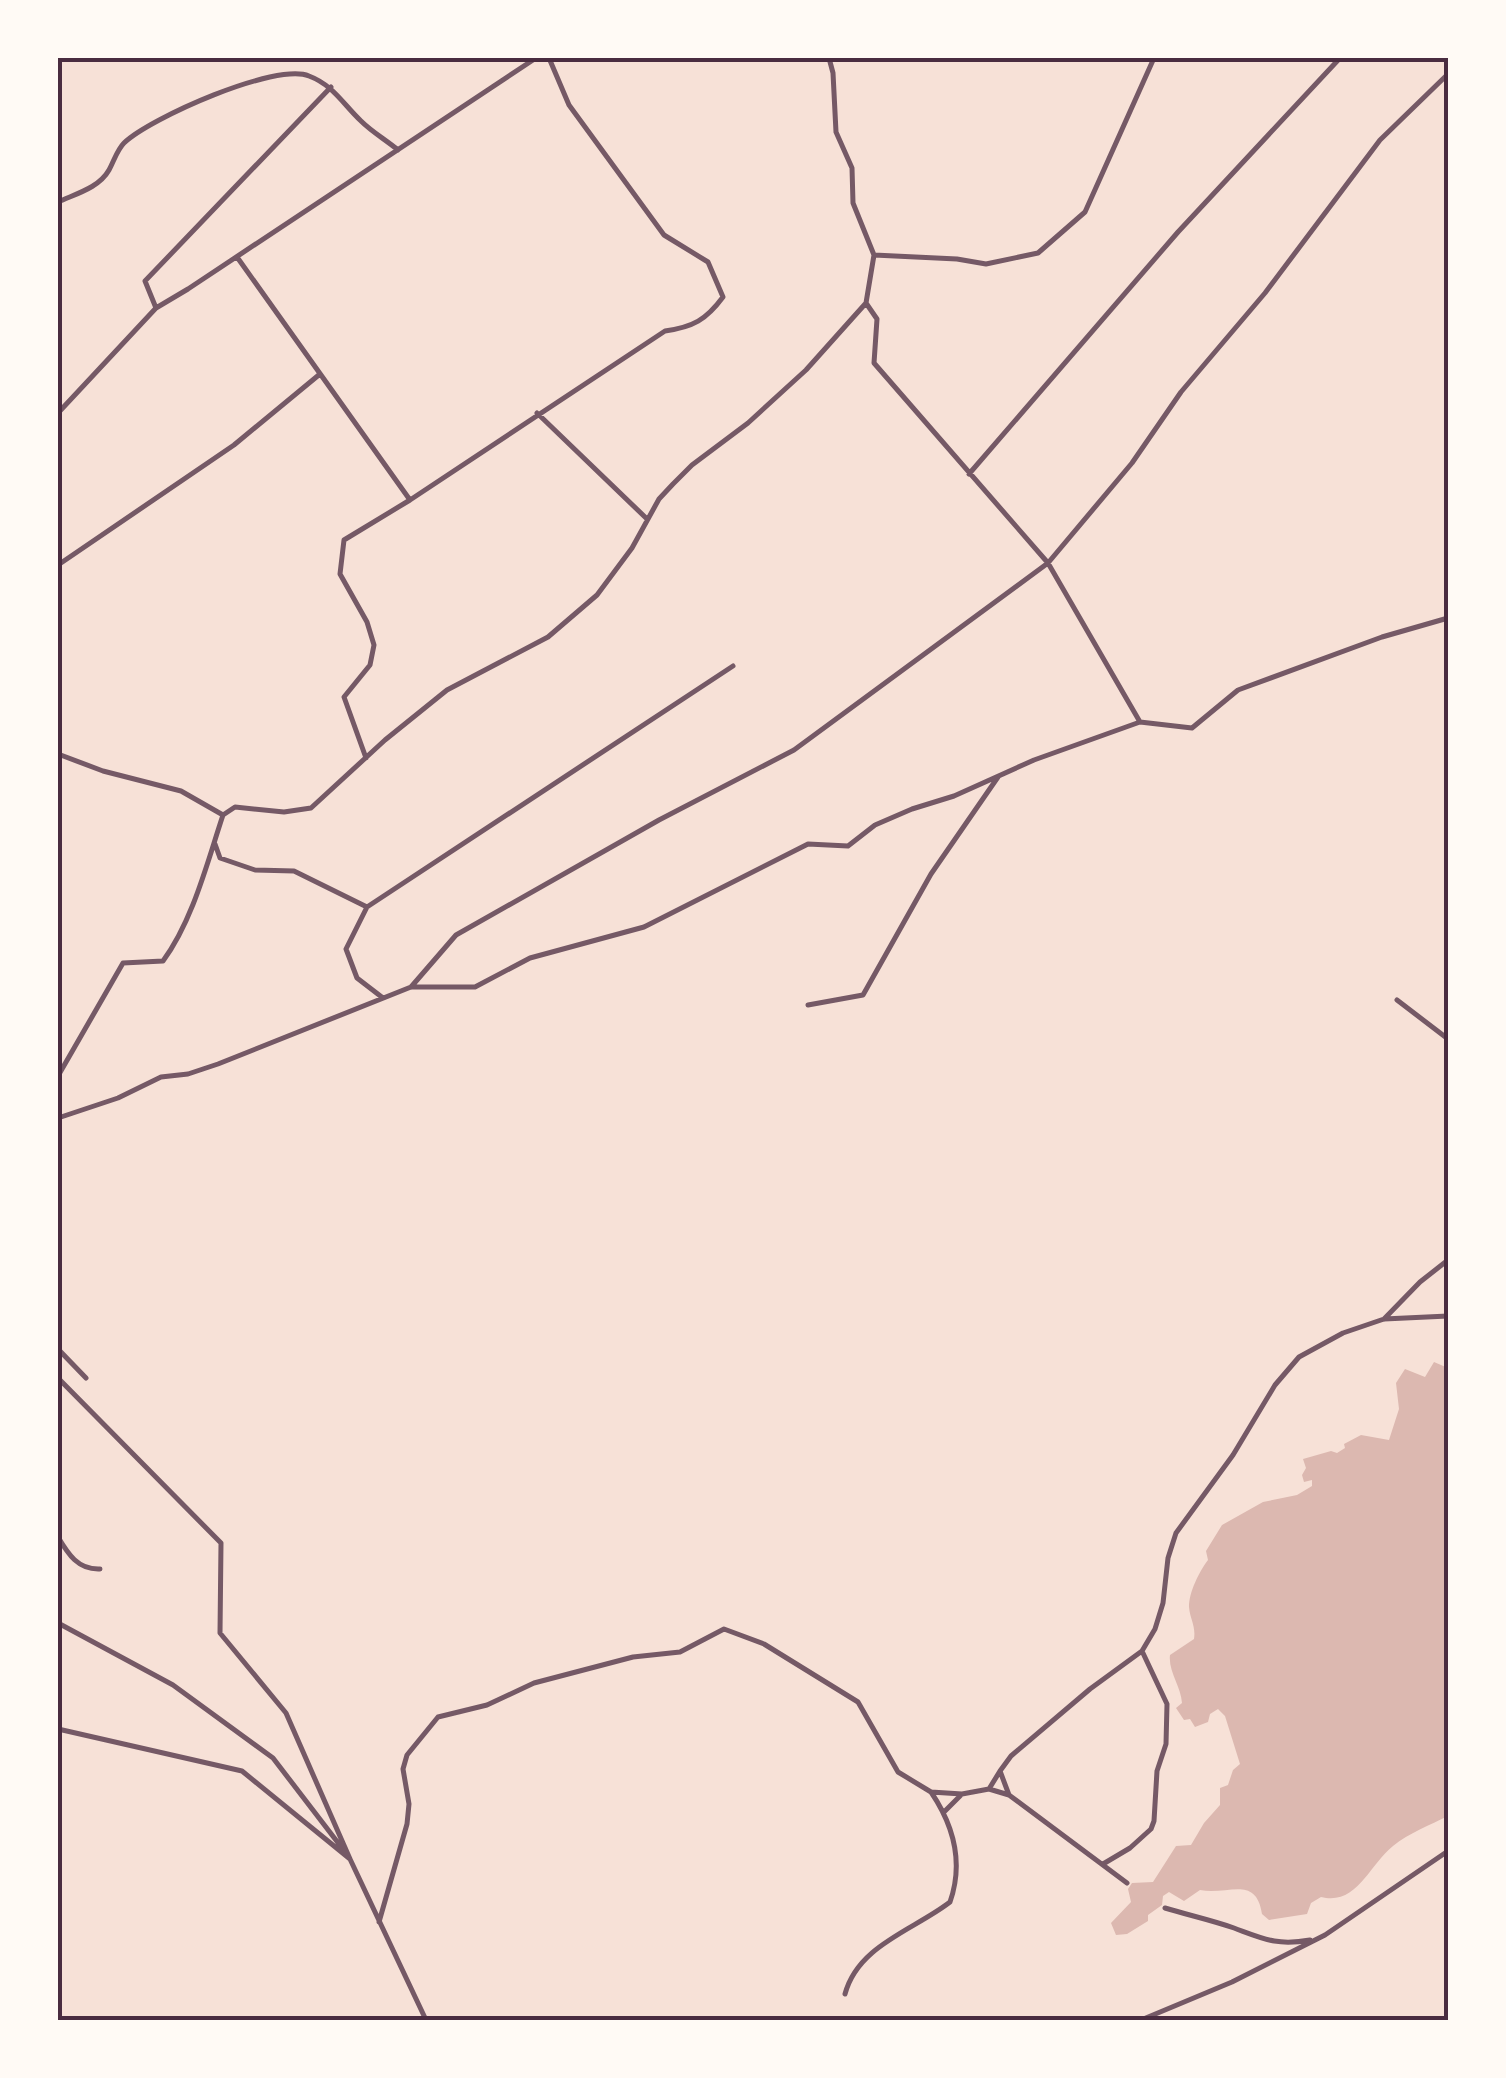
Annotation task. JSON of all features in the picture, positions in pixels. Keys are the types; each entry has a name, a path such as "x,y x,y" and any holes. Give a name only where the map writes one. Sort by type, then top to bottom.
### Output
{"street":[{"path":"58,413 156,308 536,58"},
{"path":"366,758 344,697 370,665 374,646 367,622 340,574 344,540 665,332 694,326 723,297 708,262 664,235 569,104 549,58"},
{"path":"58,1076 123,964 163,961 173,946 222,814 235,807 284,812 311,808 446,690 548,637 598,595 632,548 659,499 692,464 748,423 806,370 866,303 874,255 853,203 852,168 836,132 829,58"},
{"path":"874,255 957,258 986,264 1038,253 1085,212 1154,58"},
{"path":"969,474 1178,232 1340,58"},
{"path":"58,202 94,186 107,174 121,145 154,120 284,72 305,74 332,87 361,121 399,151"},
{"path":"412,987 456,936 659,820 794,750 1048,563 1132,463 1180,392 1265,293 1380,140 1448,74"},
{"path":"156,308 145,281 332,87"},
{"path":"236,257 410,500"},
{"path":"866,303 877,319 874,363 1048,563 1140,722"},
{"path":"58,565 234,445 320,374"},
{"path":"538,414 646,518"},
{"path":"58,1118 118,1098 160,1077 188,1074 218,1064 412,987 475,986 530,958 644,927 808,844 848,846 875,825 1140,722 1192,728 1238,690 1382,637 1448,618"},
{"path":"384,998 357,978 346,949 367,907 733,666"},
{"path":"58,754 103,771 181,791 222,814"},
{"path":"808,1006 863,995 931,874 999,776"},
{"path":"214,840 220,858 255,870 294,871 367,907"},
{"path":"1396,1000 1448,1039"},
{"path":"1384,1319 1448,1260"},
{"path":"990,1788 1011,1756 1142,1652 1156,1629 1176,1533 1233,1455 1275,1385 1299,1357 1343,1333 1384,1319 1448,1316"},
{"path":"58,1349 86,1378"},
{"path":"58,1378 221,1543 220,1633 286,1713 426,2020"},
{"path":"58,1537 70,1557 88,1569 100,1569"},
{"path":"58,1622 173,1684 273,1758 350,1859"},
{"path":"380,1922 407,1824 409,1804 403,1769 407,1755 438,1717 486,1705 534,1683 632,1657 680,1652 724,1629 764,1644 858,1702 898,1772 931,1792 945,1811 958,1860 958,1880 950,1902 882,1944 850,1976 845,1994"},
{"path":"1103,1864 1130,1848 1151,1829 1154,1821 1168,1704 1142,1652"},
{"path":"58,1730 242,1771 350,1859"},
{"path":"1000,1771 1009,1795"},
{"path":"931,1792 962,1794 990,1788 1009,1795 1127,1883"},
{"path":"945,1811 962,1794"},
{"path":"1141,2020 1232,1982 1318,1938 1448,1851"},
{"path":"1166,1908 1263,1941 1290,1943 1318,1938"}],"shaded area":[{"path":"1434,1362 1448,1368 1448,1816 1399,1841 1353,1890 1333,1898 1321,1897 1311,1903 1307,1914 1269,1920 1262,1914 1254,1894 1247,1890 1200,1890 1184,1901 1169,1892 1163,1896 1162,1905 1148,1915 1148,1921 1127,1934 1116,1935 1111,1923 1131,1902 1128,1889 1132,1883 1153,1882 1176,1846 1191,1845 1220,1805 1220,1788 1228,1785 1233,1770 1240,1764 1225,1716 1218,1709 1210,1714 1208,1722 1195,1727 1176,1708 1182,1703 1170,1655 1194,1639 1189,1601 1208,1560 1206,1551 1222,1525 1263,1502 1297,1495 1312,1486 1312,1480 1304,1482 1303,1459 1331,1451 1337,1453 1361,1435 1389,1440 1399,1409 1396,1383 1405,1369 1425,1377"}]}
